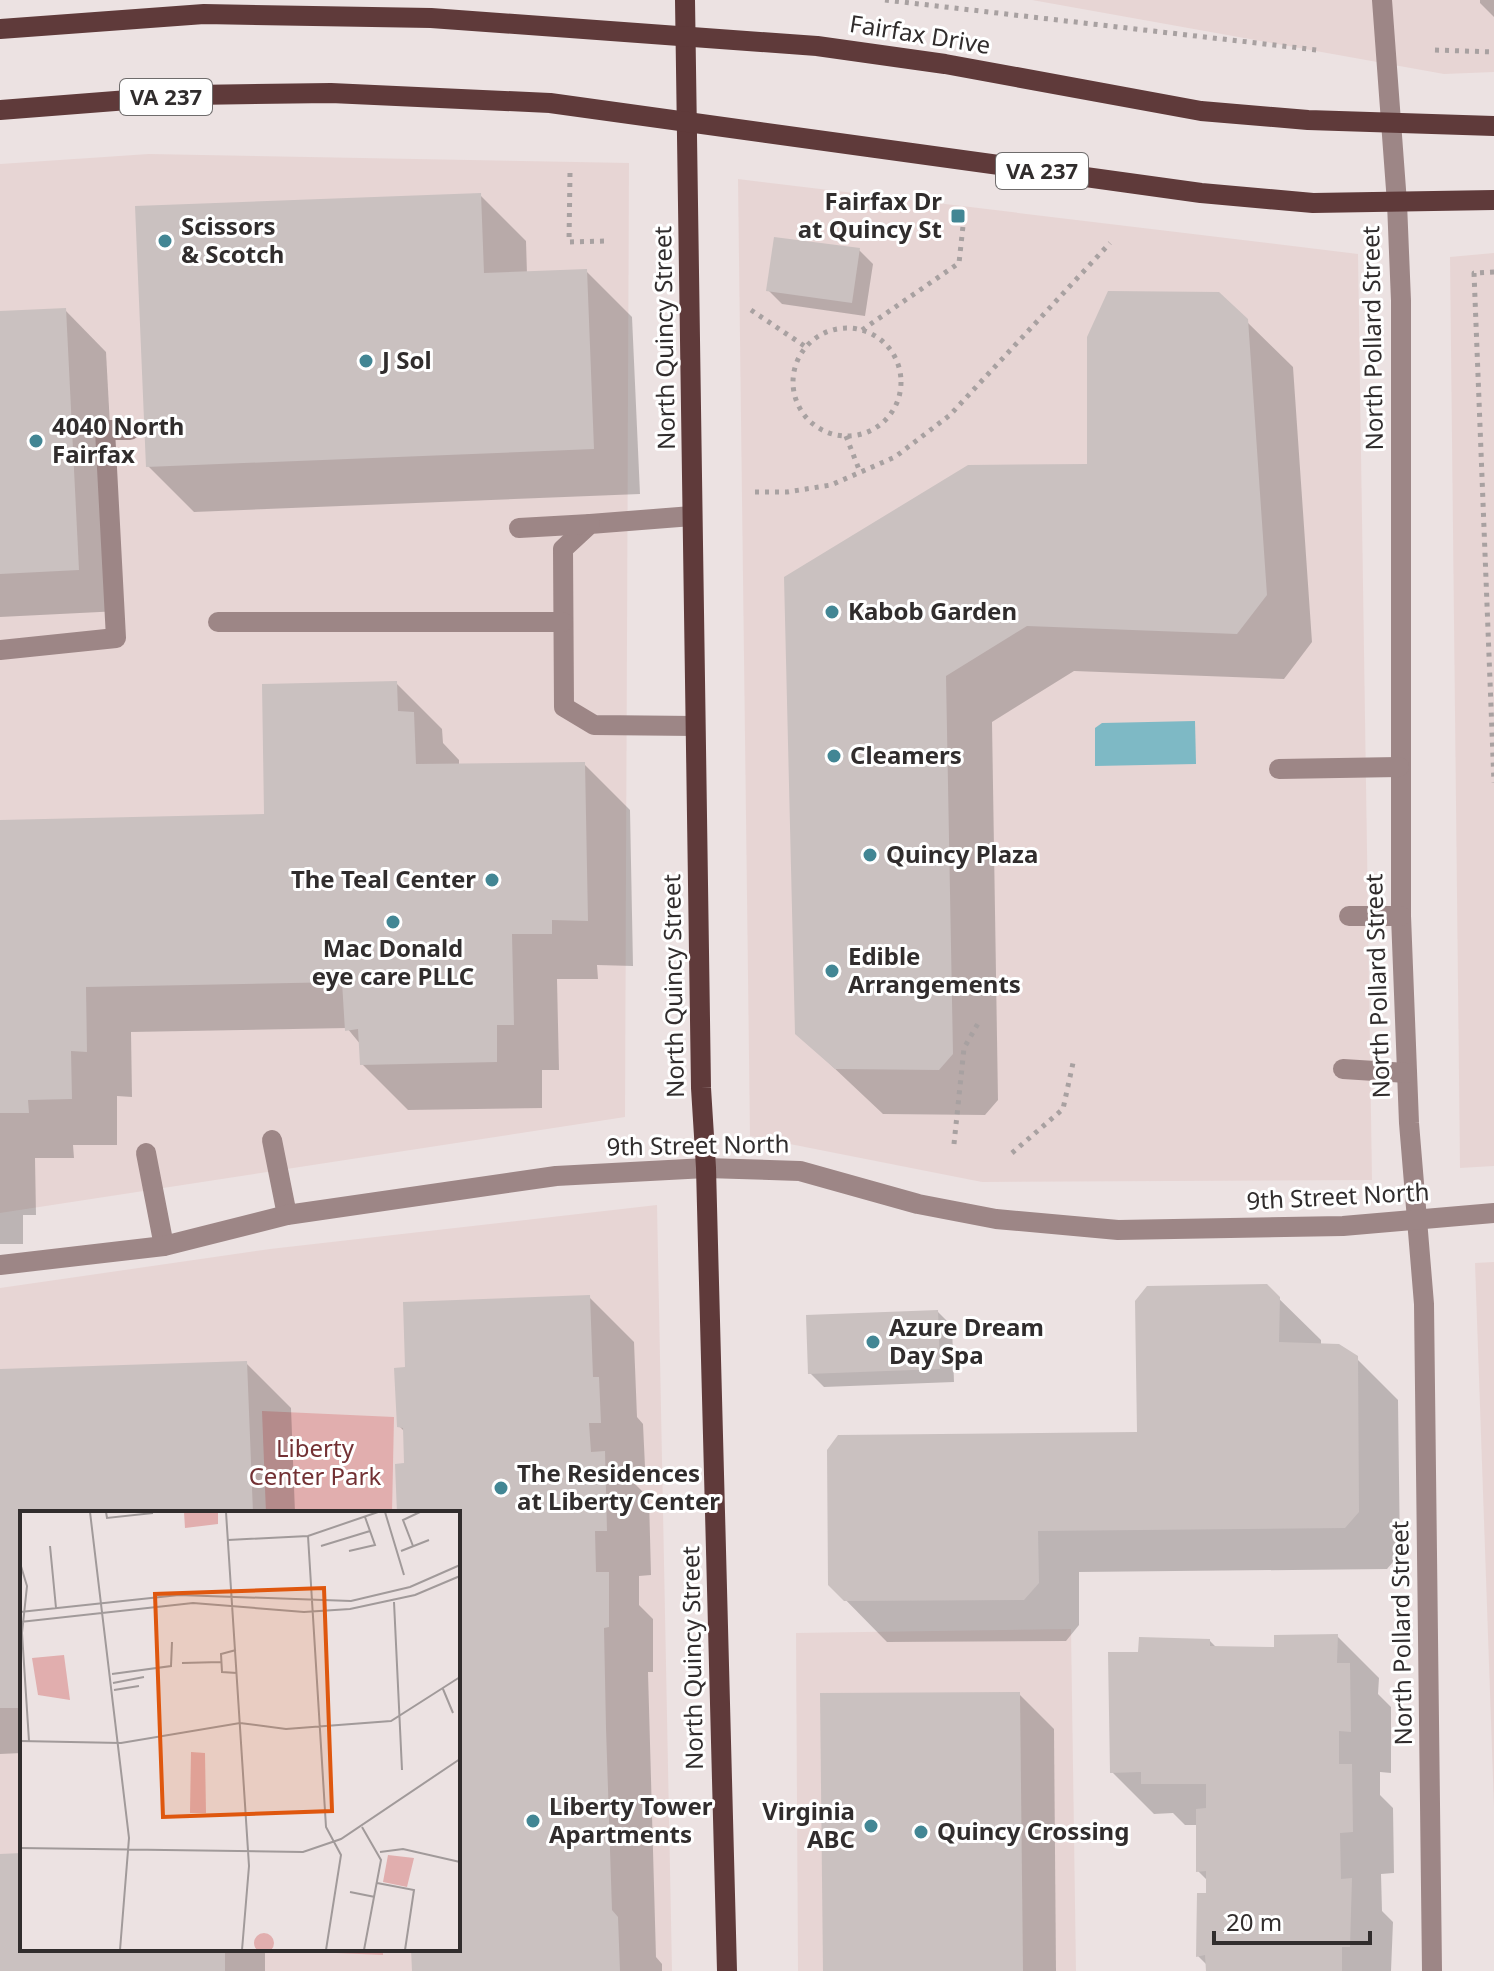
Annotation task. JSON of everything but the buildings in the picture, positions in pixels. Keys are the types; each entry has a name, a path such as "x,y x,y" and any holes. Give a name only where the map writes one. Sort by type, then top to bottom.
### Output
{"main road":[{"name":"North Quincy Street","path":"685,0 688,37 701,1088 706,1168 727,1971"},
{"name":"Fairfax Drive","path":"0,29 204,14 431,18 817,46 945,64 1201,111 1308,120 1494,126"},
{"name":"VA 237","path":"0,110 192,95 331,93 550,103 1201,193 1313,203 1494,200"}],"street":[{"name":"North Pollard Street","path":"1382,0 1401,301 1401,916 1407,1073 1424,1304 1432,1971"},
{"path":"0,650 116,638 105,430 130,430"},
{"path":"519,528 692,516"},
{"path":"590,524 563,549 564,707 594,725 695,726"},
{"path":"218,622 563,622"},
{"path":"1279,769 1399,767"},
{"path":"1349,916 1401,916"},
{"path":"1343,1069 1407,1073"},
{"path":"272,1140 287,1215"},
{"path":"146,1153 164,1246"},
{"name":"9th Street North","path":"0,1265 164,1246 287,1215 556,1176 706,1168 800,1171 918,1204 996,1219 1118,1230 1343,1226 1494,1213"}],"path":[{"path":"885,0 1317,50"},
{"path":"1435,50 1494,52"},
{"path":"570,173 569,242 606,241"},
{"path":"862,330 959,263 963,226"},
{"path":"755,492 787,492 831,485 895,457 950,415 1110,243"},
{"path":"1494,272 1474,273 1494,783"},
{"path":"751,310 806,347"},
{"path":"837,328 862,330 878,337 890,349 898,364 900,390 891,413 879,426 846,436 829,433 802,412 795,396 793,379 796,362 814,339 837,328"},
{"path":"846,436 860,472"},
{"path":"954,1144 964,1048 980,1020"},
{"path":"1012,1153 1063,1109 1073,1063"}],"shaded area":[{"path":"1032,0 1494,0 1494,72 1444,74"},
{"path":"149,154 629,163 625,1117 0,1213 0,164"},
{"path":"738,179 1358,254 1372,1180 982,1182 750,1136"},
{"path":"1494,253 1494,1166 1460,1168 1450,257"},
{"path":"657,1205 672,1971 0,1971 0,1288 270,1249"},
{"path":"1494,1262 1494,1807 1475,1263"},
{"path":"1071,1629 1076,1971 798,1971 796,1633"}],"green space":[{"name":"Liberty Center Park","path":"262,1411 394,1417 392,1511 266,1511"},
{"path":"288,1951 383,1951 383,1955"}],"water":[{"path":"1195,721 1196,764 1095,766 1095,728 1102,723"}],"place":[{"name":"Fairfax Dr at Quincy St","path":"958,216"},
{"name":"Scissors & Scotch","path":"165,241"},
{"name":"J Sol","path":"366,361"},
{"name":"4040 North Fairfax","path":"36,441"},
{"name":"Kabob Garden","path":"832,612"},
{"name":"Cleamers","path":"834,756"},
{"name":"Quincy Plaza","path":"870,855"},
{"name":"The Teal Center","path":"492,880"},
{"name":"Mac Donald eye care PLLC","path":"393,922"},
{"name":"Edible Arrangements","path":"832,971"},
{"name":"Azure Dream Day Spa","path":"873,1342"},
{"name":"The Residences at Liberty Center","path":"501,1488"},
{"name":"Liberty Tower Apartments","path":"533,1821"},
{"name":"Virginia ABC","path":"871,1826"},
{"name":"Quincy Crossing","path":"921,1832"}]}
